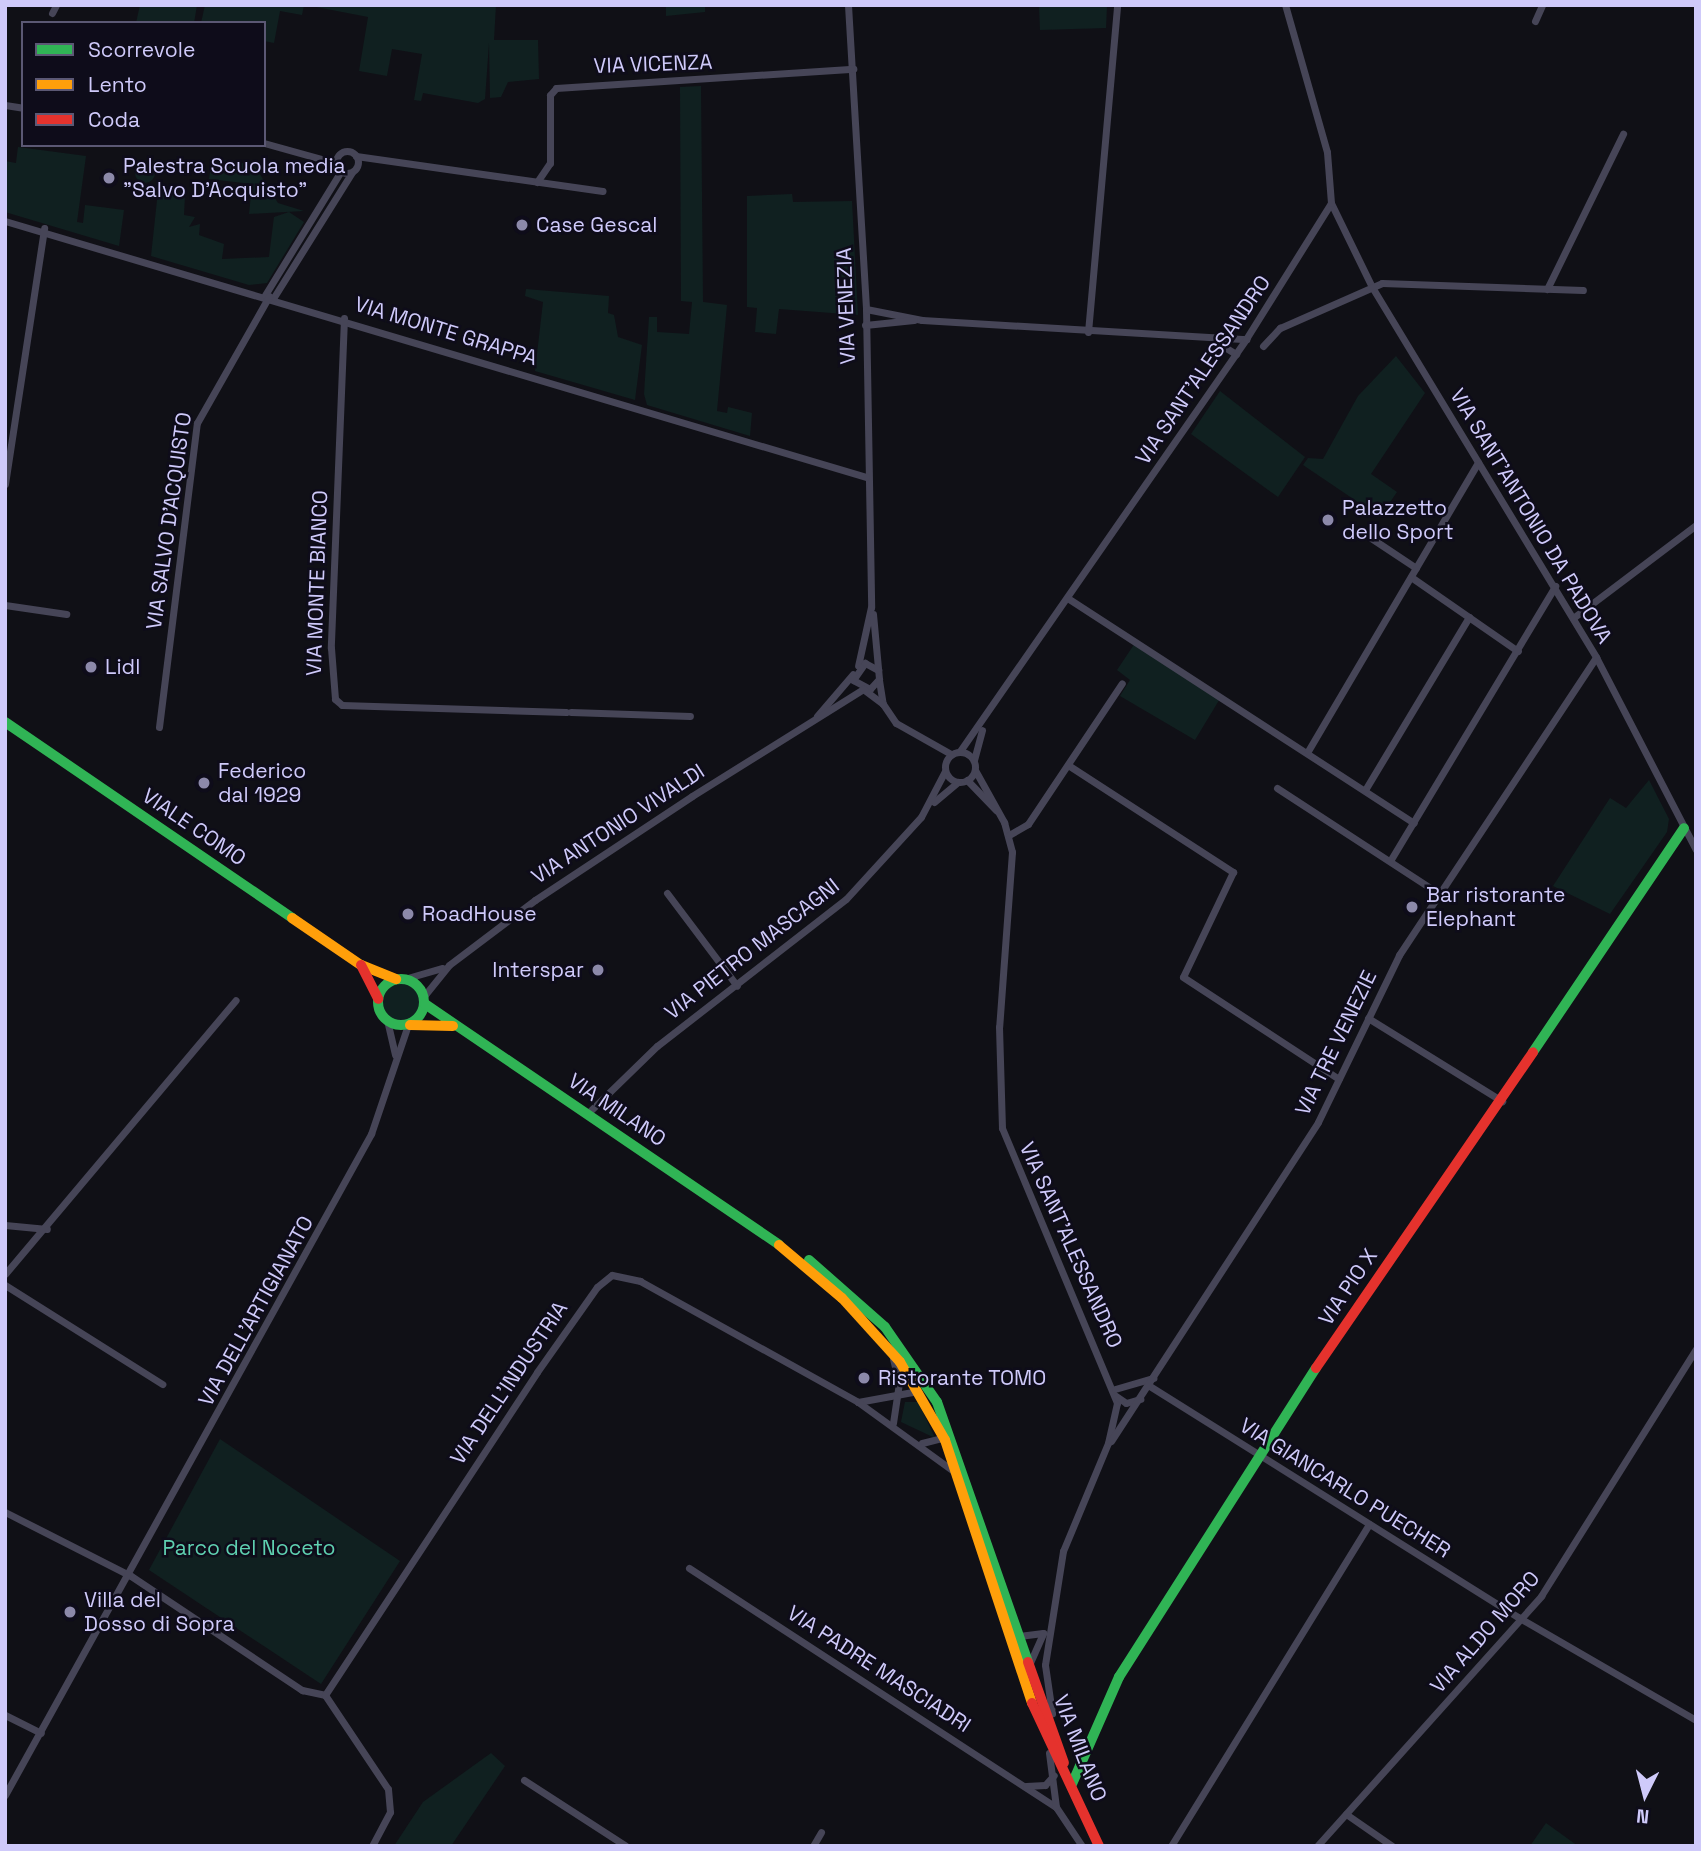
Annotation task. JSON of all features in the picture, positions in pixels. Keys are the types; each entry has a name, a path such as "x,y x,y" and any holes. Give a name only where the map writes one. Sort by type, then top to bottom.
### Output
{"main road":[{"name":"VIALE COMO","path":"5,722 361,965 400,979"},
{"name":"VIA PIO X","path":"1072,1784 1108,1695 1364,1294 1502,1101 1657,860 1684,828"},
{"path":"361,965 387,1020 408,1025 453,1026"},
{"path":"378,999 400,979"},
{"name":"VIA MILANO","path":"400,979 453,1026 589,1113 758,1229 810,1261 870,1311 916,1367 944,1417 956,1474 1038,1723 1086,1818"},
{"path":"408,1025 425,1000"},
{"name":"VIA MILANO","path":"758,1229 842,1298 889,1349 947,1435 1028,1667 1086,1818"},
{"path":"1086,1818 1099,1846"}],"street":[{"name":"VIA VENEZIA","path":"848,5 866,309 866,477 871,607 883,704"},
{"path":"1088,332 1117,5"},
{"path":"1285,5 1328,152 1331,203"},
{"path":"1535,21 1542,5"},
{"name":"VIA VICENZA","path":"537,182 550,163 550,95 556,88 853,69"},
{"path":"1547,289 1623,134"},
{"path":"266,144 336,163 341,171 380,161"},
{"path":"336,163 342,153 380,161 603,191"},
{"path":"355,169 356,156"},
{"name":"VIA SALVO D'ACQUISTO","path":"269,296 355,169"},
{"name":"VIA SALVO D'ACQUISTO","path":"159,727 197,423 341,171"},
{"name":"VIA SANT'ANTONIO DA PADOVA","path":"1331,203 1372,287 1596,657 1696,850"},
{"name":"VIA SANT'ALESSANDRO","path":"960,751 985,723 1236,354 1331,203"},
{"name":"VIA MONTE GRAPPA","path":"5,220 44,229 344,318 866,477"},
{"path":"5,484 44,229"},
{"path":"1263,346 1279,328 1372,287 1583,290"},
{"path":"866,309 922,320 1215,340 1246,339"},
{"name":"VIA MONTE BIANCO","path":"344,318 331,648 335,699 342,705 691,716"},
{"path":"866,325 922,320"},
{"path":"1215,340 1236,354"},
{"path":"1308,751 1478,462"},
{"path":"1573,618 1696,525"},
{"path":"1371,538 1416,568"},
{"path":"1411,577 1518,651"},
{"path":"1390,861 1555,586"},
{"path":"1069,598 1308,751 1414,823"},
{"path":"5,605 66,614"},
{"name":"VIA VENEZIA","path":"856,670 871,607"},
{"path":"1365,790 1469,617"},
{"name":"VIA TRE VENEZIE","path":"1108,1443 1154,1377 1339,1079 1368,1018 1438,893 1596,657"},
{"path":"856,670 878,670"},
{"path":"856,670 863,689 883,704 899,726 951,754"},
{"path":"813,722 856,670"},
{"name":"VIA ANTONIO VIVALDI","path":"449,965 535,900 879,679"},
{"path":"1009,835 1028,824 1122,683"},
{"name":"VIA SANT'ALESSANDRO","path":"974,760 985,723"},
{"path":"928,744 946,761"},
{"path":"960,751 974,760 975,770 962,781 945,771 946,761 951,754 960,751"},
{"path":"1068,765 1233,872 1183,977 1339,1079"},
{"name":"VIA SANT'ALESSANDRO","path":"975,770 1009,835 999,1049 1002,1128 1115,1392"},
{"name":"VIA PIETRO MASCAGNI","path":"930,804 945,771"},
{"name":"VIA SANT'ALESSANDRO","path":"962,781 1004,822"},
{"name":"VIA PIETRO MASCAGNI","path":"589,1113 651,1052 846,899 930,804 962,781"},
{"path":"1277,788 1438,893"},
{"path":"667,893 737,986"},
{"path":"400,979 449,965"},
{"path":"425,1000 449,965"},
{"path":"5,1274 47,1229 236,1000"},
{"path":"1368,1018 1502,1101"},
{"name":"VIA DELL'ARTIGIANATO","path":"387,1020 395,1055"},
{"name":"VIA DELL'ARTIGIANATO","path":"5,1795 131,1576 372,1135 395,1055 408,1025"},
{"path":"5,1225 47,1229"},
{"name":"VIA DELL'INDUSTRIA","path":"325,1695 537,1371 608,1276 635,1278 858,1402"},
{"path":"5,1284 162,1384"},
{"path":"889,1349 899,1374 892,1423"},
{"name":"VIA ALDO MORO","path":"1317,1846 1522,1620 1696,1349"},
{"path":"1115,1392 1154,1377"},
{"name":"VIA GIANCARLO PUECHER","path":"1148,1385 1522,1620 1696,1720"},
{"path":"858,1402 919,1391 944,1417"},
{"path":"1115,1392 1126,1403 1140,1399"},
{"path":"1063,1762 1045,1686 1046,1631 1071,1520 1108,1443 1115,1392"},
{"path":"858,1402 921,1443 956,1474"},
{"path":"921,1443 947,1435"},
{"path":"5,1512 131,1576 302,1690 325,1695 388,1789 390,1812 372,1846"},
{"path":"1173,1844 1369,1524"},
{"name":"VIA PADRE MASCIADRI","path":"690,1568 1052,1805"},
{"path":"1018,1636 1046,1631"},
{"path":"1038,1723 1028,1667 1046,1631"},
{"path":"5,1715 41,1733"},
{"path":"1045,1739 1054,1774 1052,1805 1082,1846"},
{"path":"1025,1786 1043,1786 1054,1774"},
{"path":"524,1780 626,1846"},
{"path":"1346,1814 1392,1846"},
{"path":"813,1846 821,1832"}],"green space":[{"path":"140,5 197,5 194,21 136,21"},
{"path":"205,5 304,5 302,15 280,11 274,43 266,41 266,21 201,21"},
{"path":"306,5 496,5 494,40 538,40 539,79 508,82 501,97 490,98 489,43 485,99 478,103 423,93 421,101 414,100 422,54 392,49 387,76 359,71 368,17"},
{"path":"666,5 705,5 705,12 666,16"},
{"path":"1039,5 1107,5 1106,28 1040,30"},
{"path":"701,86 703,302 727,305 717,411 727,413 728,407 752,413 750,436 647,405 644,394 649,317 657,317 657,332 689,334 692,302 681,301 680,87"},
{"path":"18,147 86,156 77,222 83,223 85,205 124,210 119,246 5,212 5,161 16,163"},
{"path":"212,158 254,165 278,203 304,211 249,214 252,184 209,179"},
{"path":"145,163 152,166 155,173 152,180 145,183 138,180 135,173 138,166"},
{"path":"158,191 185,195 184,215 195,217 189,227 200,224 199,235 224,244 222,259 269,257 274,217 289,212 304,222 267,283 249,285 151,256"},
{"path":"792,194 793,202 852,201 858,315 779,309 776,334 755,332 757,308 747,307 747,196"},
{"path":"526,289 609,296 608,313 614,315 618,337 642,345 635,400 535,371 543,302 525,296"},
{"path":"1396,356 1425,393 1371,474 1397,492 1380,517 1303,465 1308,458 1323,459 1358,396"},
{"path":"1220,391 1305,457 1278,497 1191,434"},
{"path":"1135,643 1221,697 1195,740 1120,696 1130,680 1117,670"},
{"path":"1649,780 1669,819 1667,832 1610,914 1553,886 1610,798 1626,808"},
{"path":"401,983 414,989 420,1002 414,1015 401,1021 388,1015 382,1002 388,989"},
{"path":"905,1402 918,1402 935,1438 901,1422"},
{"name":"Parco del Noceto","path":"220,1439 400,1561 321,1684 149,1570"},
{"path":"491,1753 505,1766 451,1846 394,1846 423,1802"},
{"path":"1546,1823 1578,1846 1530,1846"}],"traffic: fast":[{"path":"5,722 292,918"},
{"path":"1533,1052 1684,828"},
{"path":"401,979 410,980 417,986 423,993 424,1002 423,1011 417,1018 410,1024 401,1025 392,1024 385,1018 379,1011 378,1002 379,993 385,986 392,980 401,979"},
{"path":"425,1004 779,1245"},
{"path":"809,1260 885,1327 937,1402 1028,1662"},
{"path":"1072,1784 1119,1677 1316,1368"}],"traffic: slow":[{"path":"292,918 361,965 396,979"},
{"path":"410,1025 453,1026"},
{"path":"779,1245 842,1298 900,1362 945,1440 1032,1703"}],"traffic: jam":[{"path":"361,965 378,999"},
{"path":"1316,1368 1533,1052"},
{"path":"1028,1662 1064,1763"},
{"path":"1032,1703 1099,1846"}],"place":[{"name":"Palestra Scuola media \"Salvo D'Acquisto\"","path":"109,178"},
{"name":"Case Gescal","path":"522,225"},
{"name":"Palazzetto dello Sport","path":"1328,520"},
{"name":"Lidl","path":"91,667"},
{"name":"Federico dal 1929","path":"204,783"},
{"name":"Bar ristorante Elephant","path":"1412,907"},
{"name":"RoadHouse","path":"408,914"},
{"name":"Interspar","path":"598,970"},
{"name":"Ristorante TOMO","path":"864,1378"},
{"name":"Villa del Dosso di Sopra","path":"70,1612"}]}
